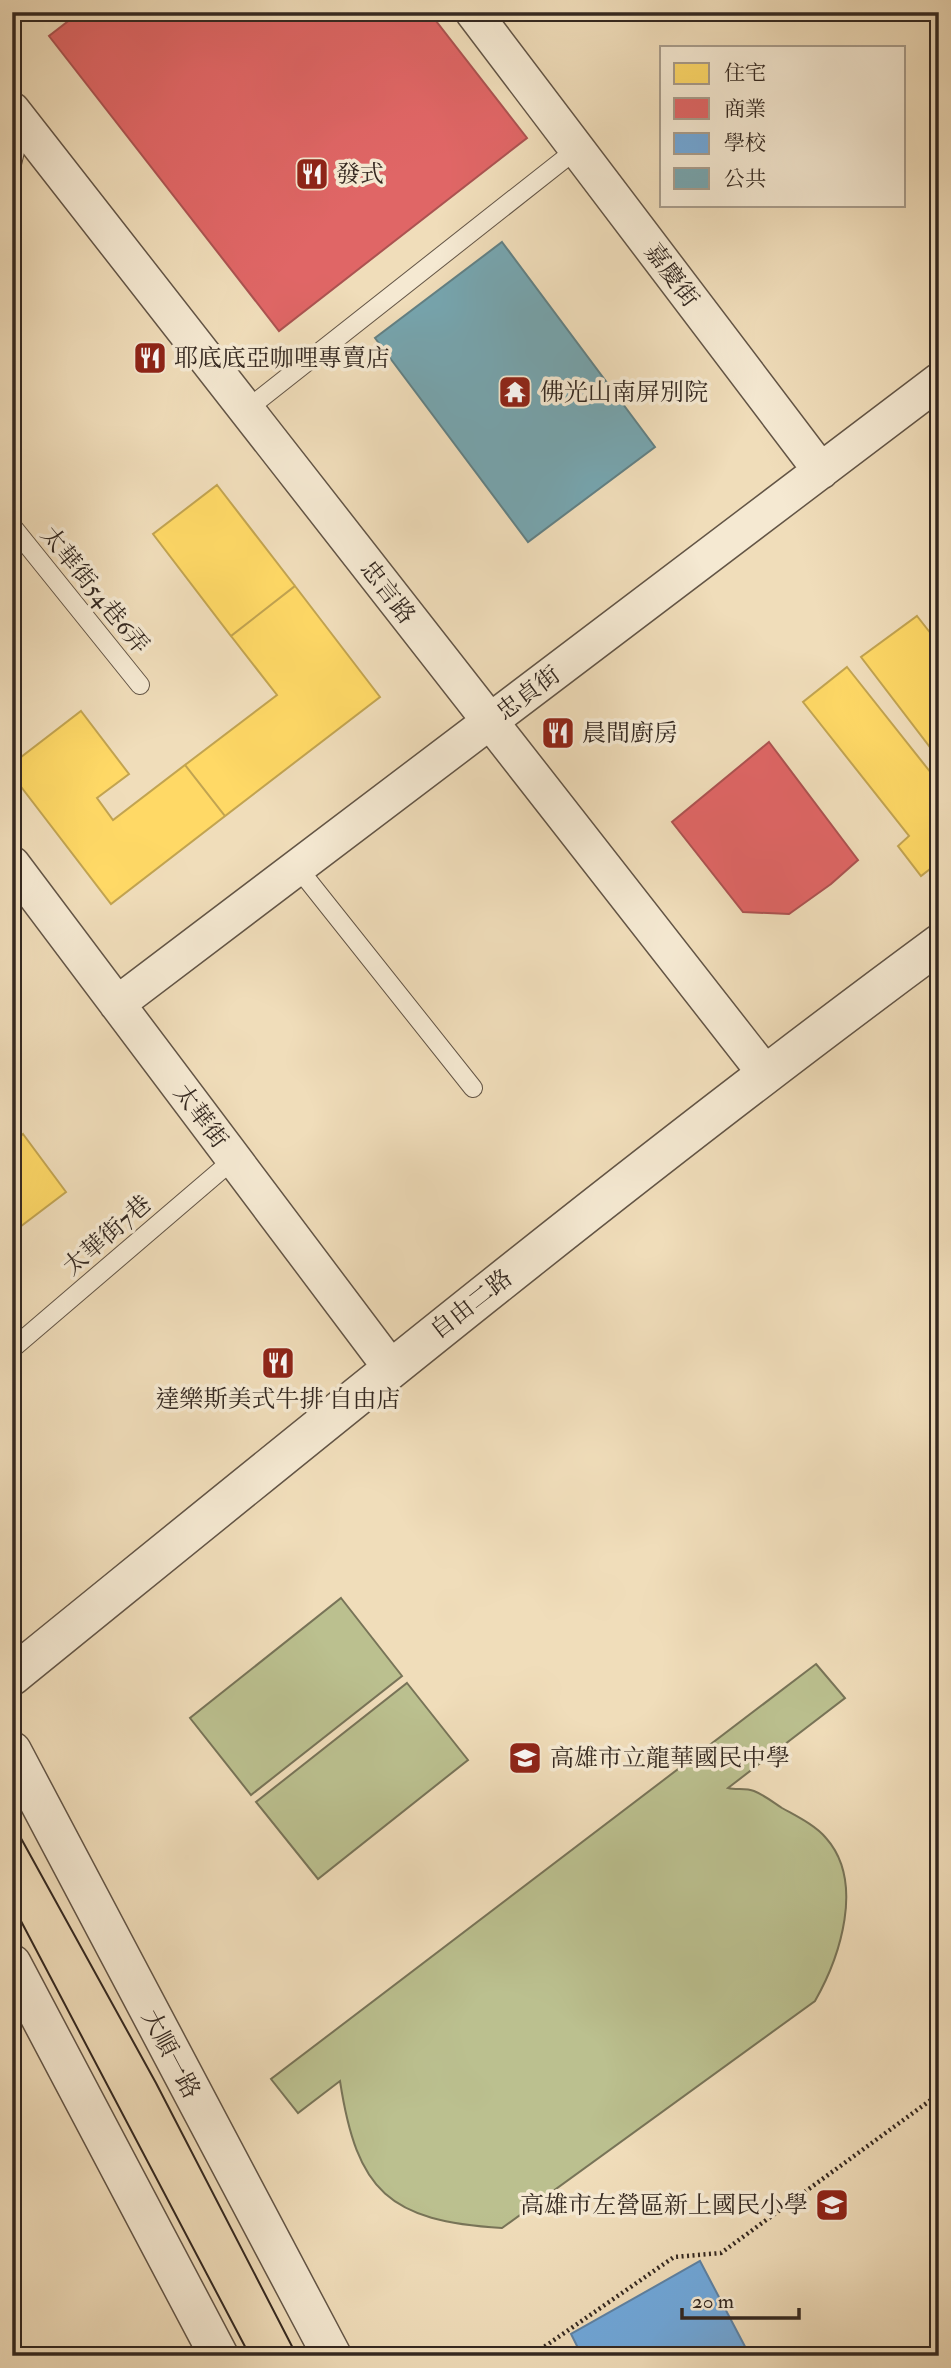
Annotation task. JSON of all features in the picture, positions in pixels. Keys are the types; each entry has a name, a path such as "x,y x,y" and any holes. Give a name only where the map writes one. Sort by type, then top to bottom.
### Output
{"street":[{"name":"嘉慶街","path":"473,12 821,471"},
{"name":"忠言路","path":"17,116 765,1073"},
{"name":"忠貞街","path":"117,1004 939,381"},
{"name":"太華街","path":"12,864 391,1368"},
{"name":"自由二路","path":"12,1676 391,1368 765,1073 939,944"},
{"name":"大順一路","path":"12,1751 332,2356"},
{"path":"12,1964 219,2356"}],"lane":[{"path":"12,164 17,116"},
{"path":"246,410 577,149"},
{"name":"太華街54巷6弄","path":"12,526 140,685"},
{"path":"298,868 473,1088"},
{"name":"太華街7巷","path":"12,1349 234,1158"}],"path":[{"path":"531,2356 674,2257 721,2253 939,2094"}],"green space":[{"path":"341,1598 402,1676 251,1795 190,1718"},
{"path":"816,1664 845,1698 728,1788 754,1791 805,1821 826,1838 838,1856 844,1876 845,1919 833,1963 815,2001 502,2228 431,2218 406,2208 385,2194 369,2174 357,2150 347,2119 340,2081 298,2113 271,2079"},
{"path":"407,1683 468,1760 318,1879 256,1802"}],"building: 住宅":[{"path":"217,485 295,586 231,636 153,534"},
{"path":"295,586 380,697 225,816 185,765 277,695 231,636"},
{"path":"917,616 939,644 939,759 861,657"},
{"path":"847,667 939,783 939,862 921,876 898,846 909,836 803,702"},
{"path":"81,711 129,774 97,798 113,820 185,765 225,816 111,904 12,775 12,764"},
{"path":"23,1134 66,1192 12,1233 12,1143"}],"building: 商業":[{"path":"80,12 429,12 527,138 279,331 49,36"},
{"path":"769,742 858,860 831,884 789,914 743,912 672,822"}],"building: 學校":[{"path":"700,2261 750,2356 582,2356 571,2334"}],"building: 公共":[{"name":"佛光山南屏別院","path":"502,242 655,447 528,542 375,338"}],"tram line":[{"path":"12,1822 156,2083 297,2356"},
{"path":"12,1904 250,2356"}],"place":[{"name":"發式","path":"312,174"},
{"name":"耶底底亞咖哩專賣店","path":"150,358"},
{"name":"佛光山南屏別院","path":"515,392"},
{"name":"晨間廚房","path":"558,733"},
{"name":"達樂斯美式牛排 自由店","path":"278,1363"},
{"name":"高雄市立龍華國民中學","path":"525,1758"},
{"name":"高雄市左營區新上國民小學","path":"832,2205"}]}
